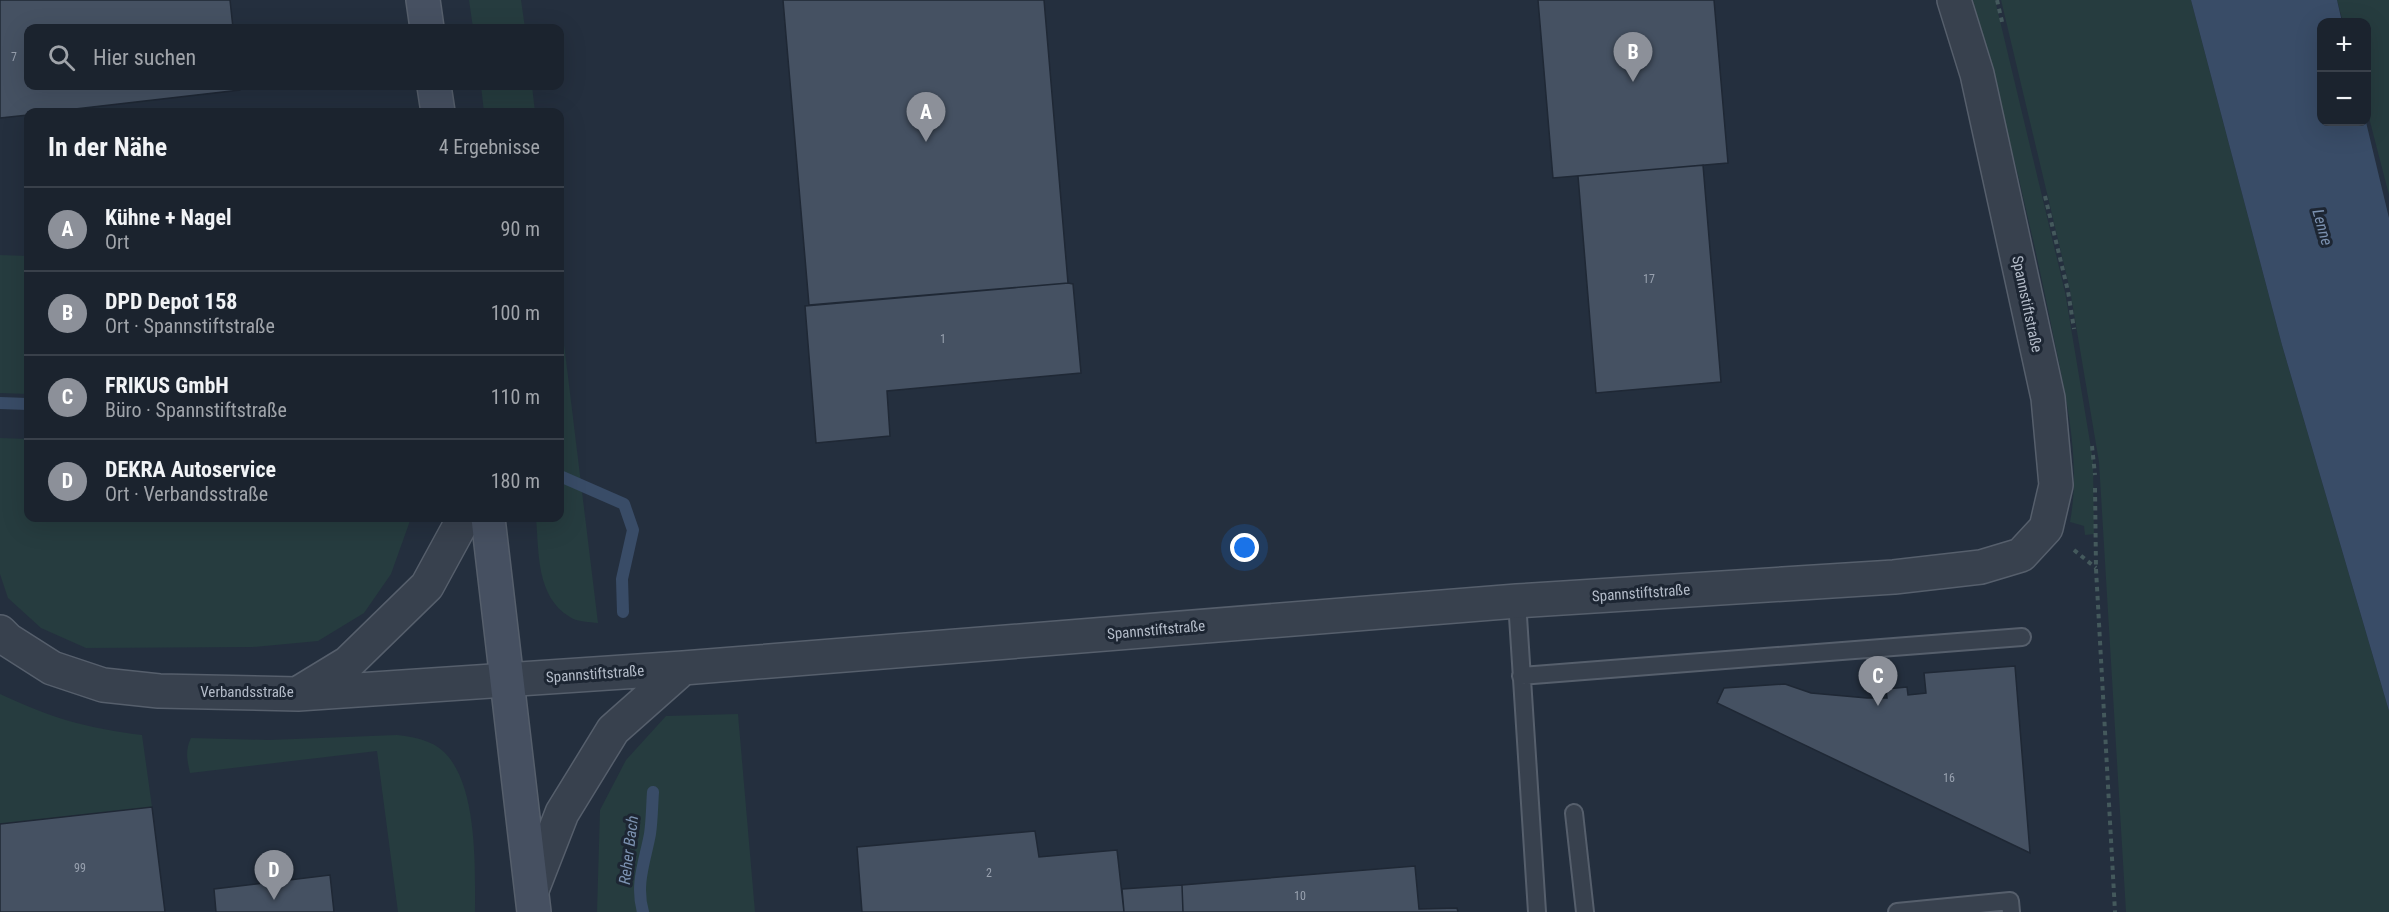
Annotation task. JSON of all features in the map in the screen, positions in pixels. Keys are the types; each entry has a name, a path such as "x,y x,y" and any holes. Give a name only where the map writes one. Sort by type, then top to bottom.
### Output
{"main road":[{"path":"423,0 426,24"},
{"path":"435,90 437,108"},
{"path":"488,522 533,901"}],"street":[{"name":"Spannstiftstraße","path":"298,694 682,668 1516,601 1894,577 1981,567 2021,555 2046,528 2056,484 2048,398 1977,74 1954,0"},
{"name":"Verbandsstraße","path":"0,632 8,640 52,668 103,685 159,691 298,694 348,663 411,603 427,586 462,522"},
{"name":"Spannstiftstraße","path":"533,901 562,813 613,730 682,668"}],"lane":[{"path":"1516,601 1537,912"},
{"path":"1521,676 2022,637"},
{"path":"1574,813 1585,912"},
{"path":"1897,912 2010,901 2011,912"}],"green space":[{"path":"469,0 521,0 524,24 472,24"},
{"path":"1973,0 1995,0 2065,292 2093,460 2094,534 2085,535 2084,526 2070,522 2074,473 2066,398 2043,283 2005,121"},
{"path":"2001,0 2191,0 2282,345 2389,711 2389,912 2126,912 2099,462 2070,290"},
{"path":"2337,0 2389,0 2389,195 2371,125 2371,18 2342,18"},
{"path":"481,90 532,90 535,108 484,108"},
{"path":"0,255 24,256 24,394 0,393"},
{"path":"564,344 598,623 576,620 559,608 545,586 539,559 536,522 564,522"},
{"path":"0,438 24,439 24,522 410,522 391,574 364,613 318,641 253,647 86,648 41,628 8,598 0,574"},
{"path":"0,694 69,721 142,735 152,807 0,824"},
{"path":"738,714 755,912 597,912 600,810 626,760 666,716"},
{"path":"397,735 422,740 439,748 455,767 463,785 472,828 475,912 398,912 377,751 190,773 187,759 191,738 269,740"}],"water":[{"name":"Lenne","path":"2191,0 2337,0 2341,18 2317,18 2317,126 2367,126 2389,218 2389,711 2282,345"}],"building":[{"path":"0,0 230,0 233,24 24,24 24,90 240,90 84,108 24,108 24,115 0,118"},
{"path":"783,0 1044,0 1068,283 809,305"},
{"path":"1538,0 1714,0 1728,163 1553,178"},
{"path":"1703,165 1721,382 1596,393 1578,176"},
{"path":"1073,284 1081,373 887,391 890,436 816,443 805,306"},
{"path":"2015,666 2030,853 1717,703 1724,688 1785,684 1811,693 1887,698 1886,689 1907,687 1908,695 1926,693 1924,673"},
{"path":"152,807 165,912 0,912 0,824"},
{"path":"1035,831 1039,857 1117,850 1124,912 862,912 857,847"},
{"path":"1415,866 1419,909 1457,908 1458,912 1183,912 1182,885"},
{"path":"330,875 334,912 216,912 214,889"},
{"path":"1182,885 1183,912 1124,912 1122,889"}],"waterway":[{"name":"Reher Bach","path":"0,403 24,404"},
{"name":"Reher Bach","path":"564,478 624,504 633,530 622,579 623,612"},
{"name":"Reher Bach","path":"643,912 640,882 650,834 653,792"}],"place":[{"name":"DPD Depot 158","path":"1633,82"},
{"name":"Kühne + Nagel","path":"926,142"},
{"name":"FRIKUS GmbH","path":"1878,706"},
{"name":"DEKRA Autoservice","path":"274,900"}]}
